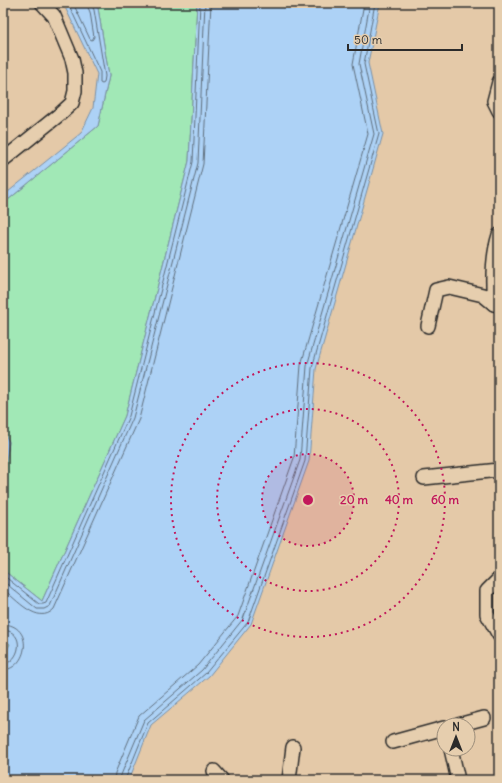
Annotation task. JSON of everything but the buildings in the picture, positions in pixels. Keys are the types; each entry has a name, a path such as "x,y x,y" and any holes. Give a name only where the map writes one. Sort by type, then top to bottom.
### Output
{"street":[{"path":"3,160 72,103 75,91 75,73 72,58 54,16 42,3"},
{"path":"499,82 494,101 499,111"},
{"path":"497,305 492,286 495,248 499,235"},
{"path":"428,326 436,290 449,287 483,295 497,305"},
{"path":"424,478 499,470"},
{"path":"499,579 487,591 487,614 499,634"},
{"path":"476,720 484,718"},
{"path":"393,742 436,730"},
{"path":"289,780 293,747"},
{"path":"453,757 458,780"}],"green space":[{"path":"94,3 197,3 189,161 125,416 42,601 3,570 3,481 9,442 3,430 3,204 98,126 109,76 98,8"},
{"path":"3,638 11,644 3,658"}],"water":[{"path":"63,3 94,3 98,8 109,76 98,126 3,204 3,196 81,133 93,108 97,74"},
{"path":"197,3 380,3 368,63 383,134 316,369 309,461 251,624 209,676 151,725 129,780 3,780 3,658 10,644 3,638 3,570 42,601 125,416 189,161"},
{"path":"3,430 9,442 3,481"}]}
